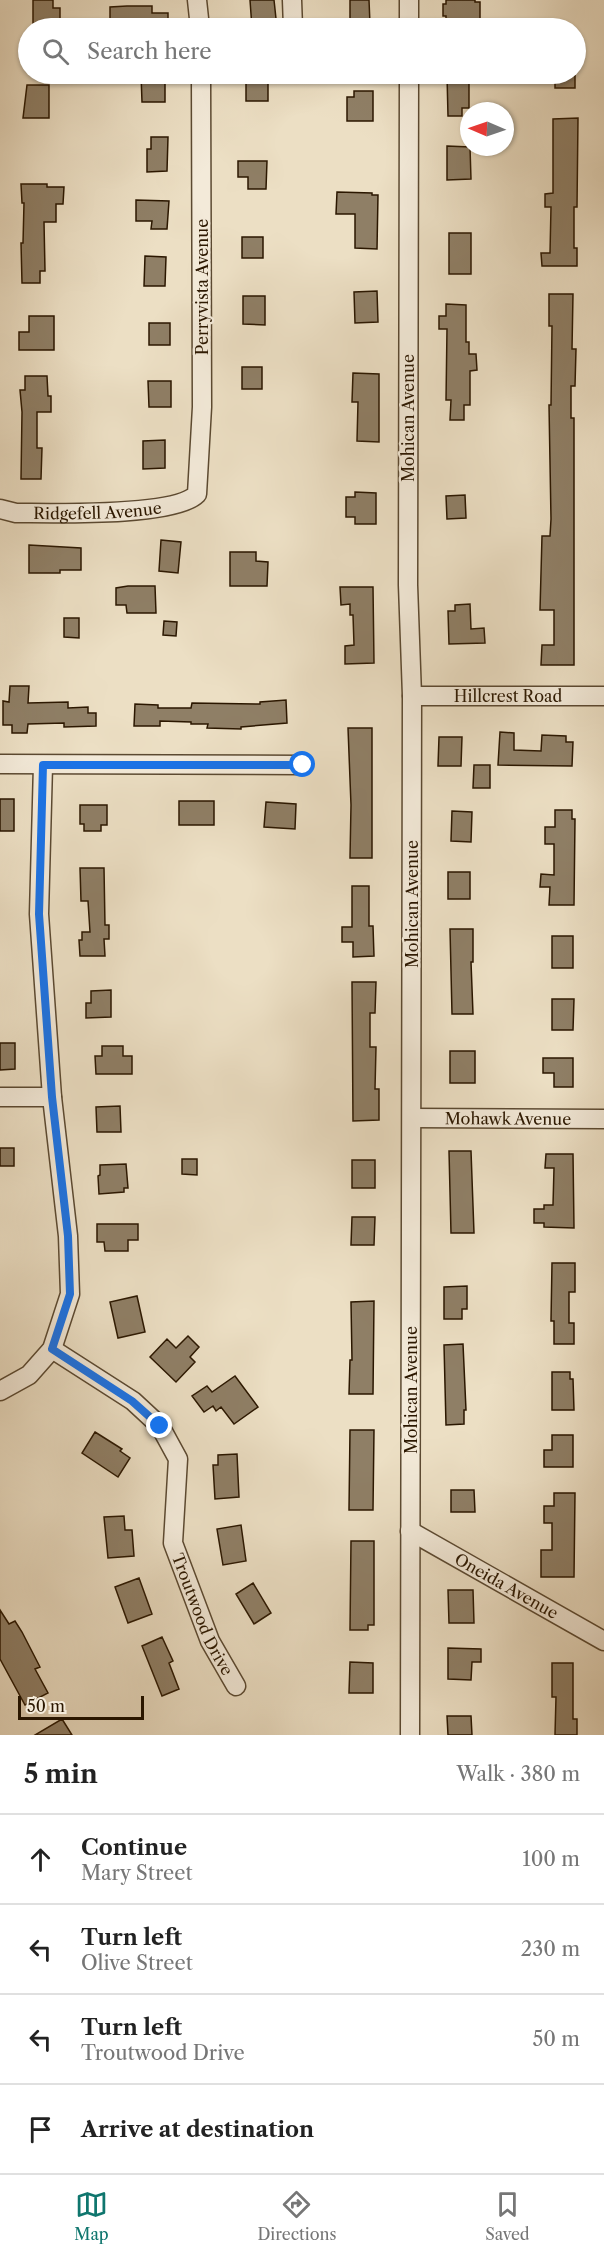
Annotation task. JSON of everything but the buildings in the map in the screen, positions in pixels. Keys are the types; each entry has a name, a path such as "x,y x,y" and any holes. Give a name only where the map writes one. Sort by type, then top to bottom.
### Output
{"street":[{"path":"197,0 199,18"},
{"path":"292,0 293,18"},
{"path":"409,0 409,18"},
{"name":"Perryvista Avenue","path":"192,499 199,487 202,407 201,84"},
{"name":"Mohican Avenue","path":"409,84 408,585 412,696 410,1735"},
{"name":"Ridgefell Avenue","path":"0,509 16,513 120,511 178,504 192,499"},
{"name":"Hillcrest Road","path":"412,696 604,696"},
{"path":"0,764 303,765"},
{"path":"0,1391 29,1375 52,1349 70,1294 68,1236 52,1097 39,914 43,765"},
{"path":"0,1097 52,1097"},
{"name":"Mohawk Avenue","path":"412,1118 604,1119"},
{"name":"Troutwood Drive","path":"52,1349 123,1395 160,1426 178,1459 173,1543 210,1641 236,1686"},
{"name":"Oneida Avenue","path":"410,1531 604,1641"}],"route":[{"path":"160,1426 132,1401 52,1349 70,1294 68,1236 52,1097 39,914 43,765 303,765"}]}
